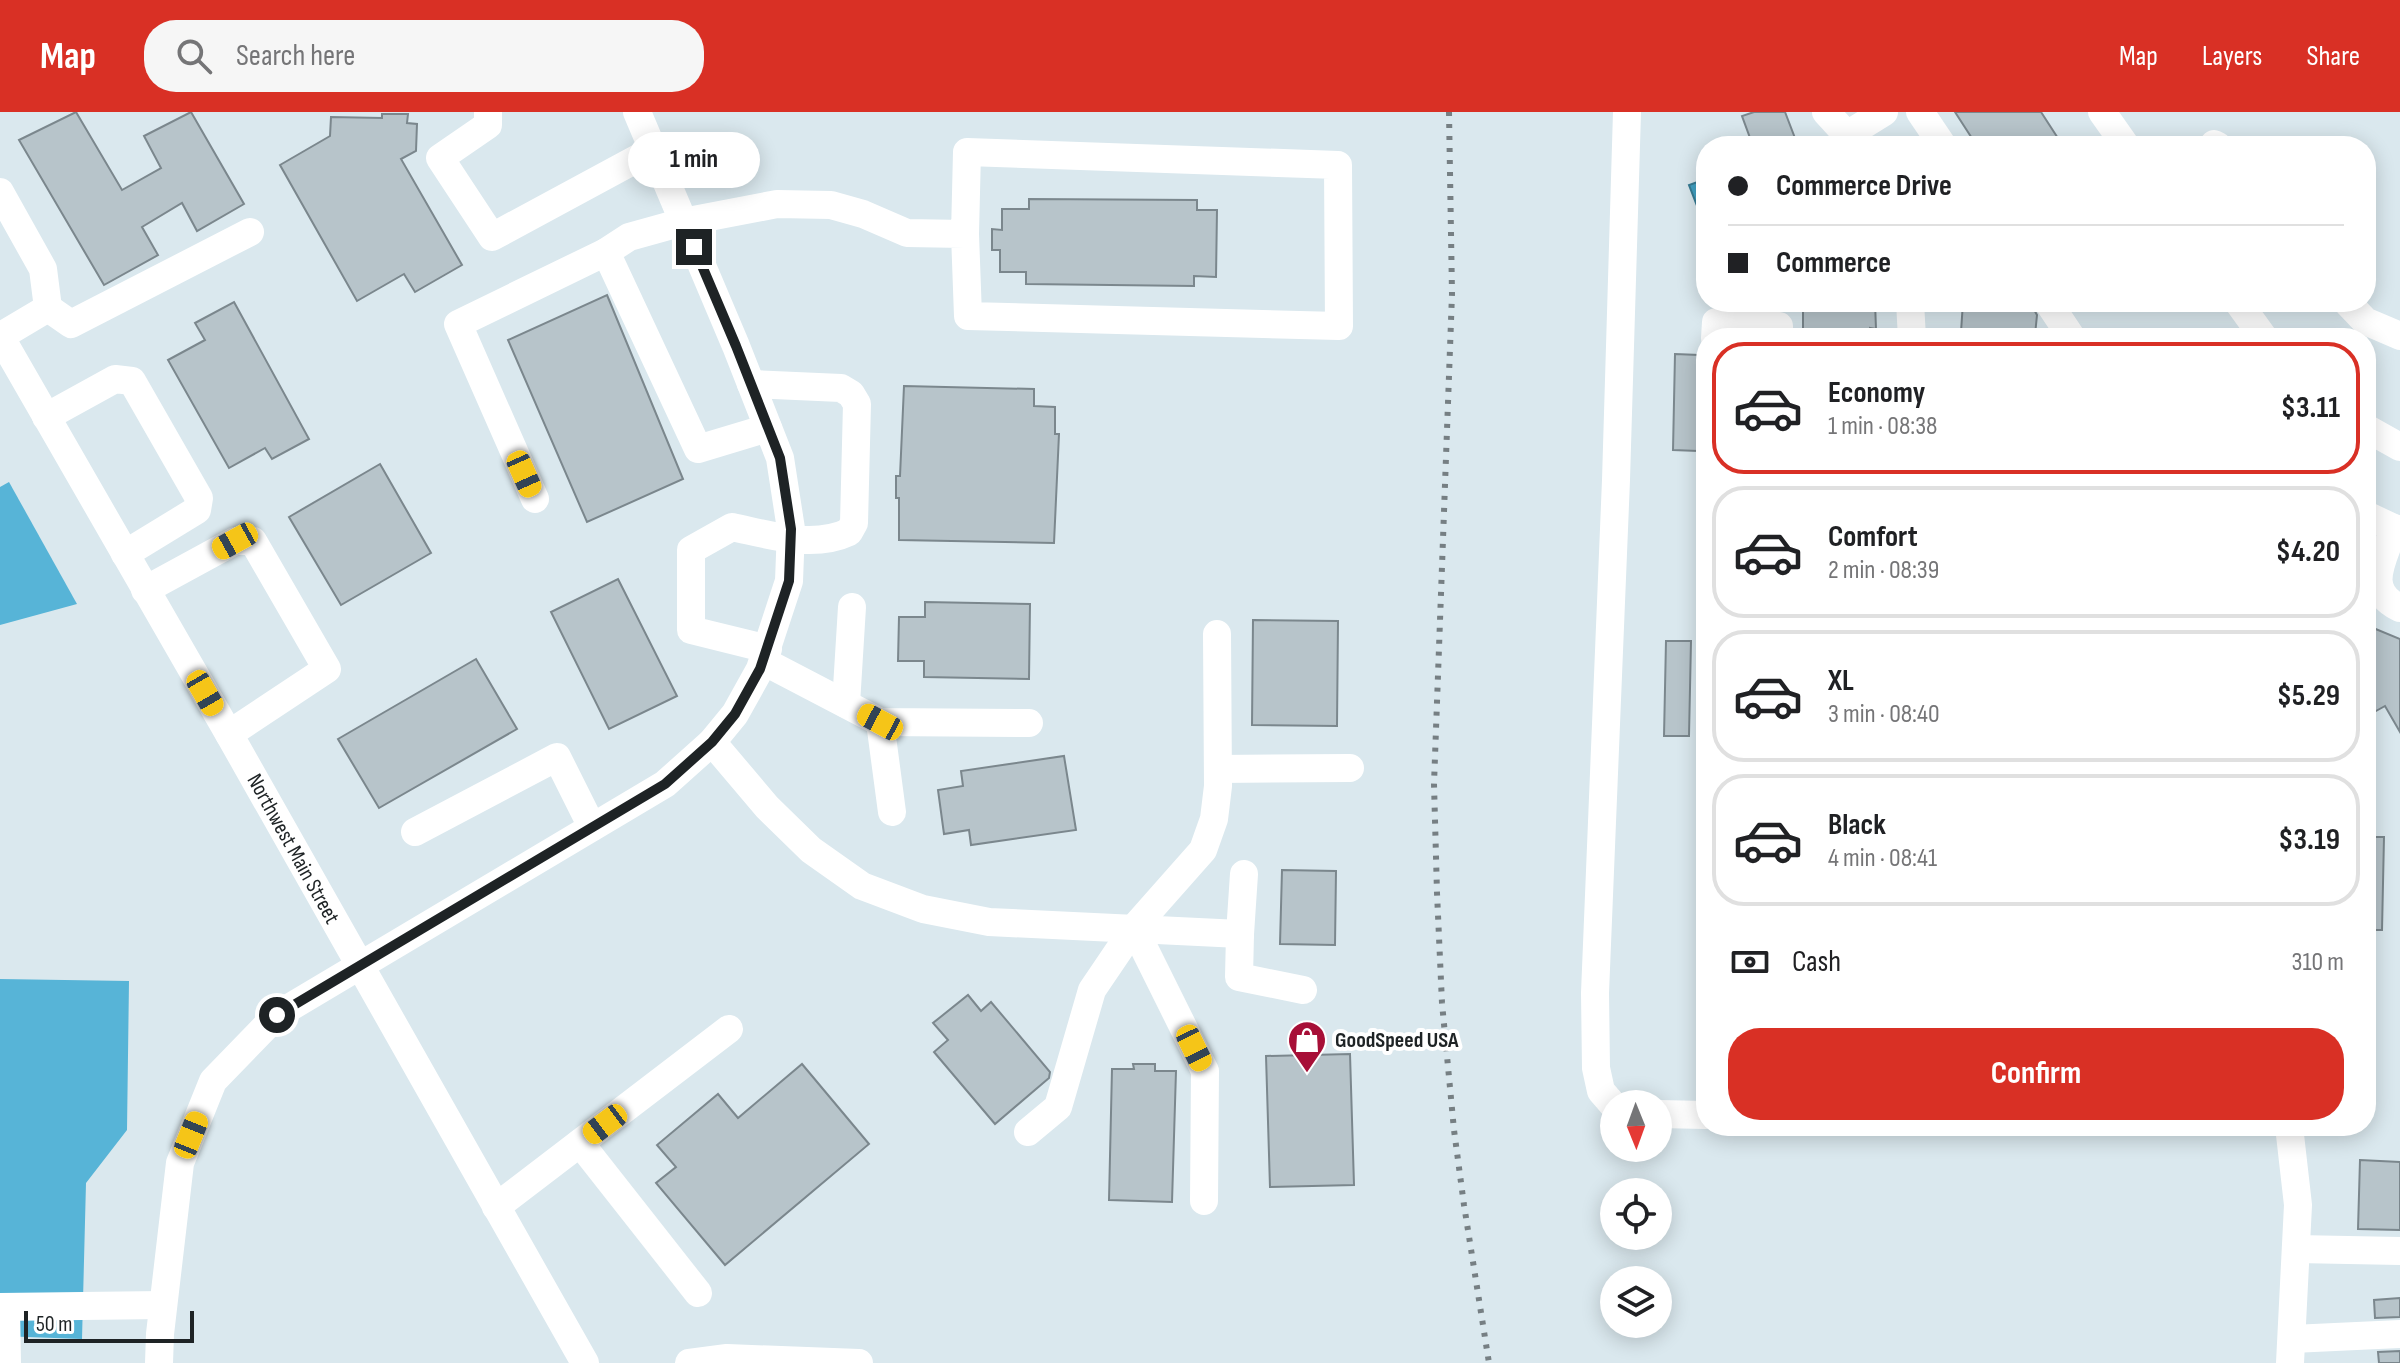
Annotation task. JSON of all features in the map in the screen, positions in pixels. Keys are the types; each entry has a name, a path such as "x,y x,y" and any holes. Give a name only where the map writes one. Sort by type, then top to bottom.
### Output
{"street":[{"path":"488,112 488,125 440,158 492,237 653,150"},
{"path":"159,1363 180,1163 213,1081 277,1015 665,784 712,742 735,714 766,655 789,581 791,529 780,458 637,112"},
{"path":"1601,1090 1596,1068 1595,993 1627,112"},
{"path":"1826,112 1845,136"},
{"path":"1855,136 1884,112"},
{"path":"1920,112 1936,136"},
{"path":"2102,112 2119,136"},
{"path":"967,152 1338,165 1339,326 968,316 965,234 967,152"},
{"path":"0,192 43,269 48,308 71,324 250,232"},
{"path":"535,499 458,324 606,252 629,237 683,222 777,204 831,205 863,214 907,233 965,234"},
{"path":"606,252 698,449 768,428"},
{"path":"0,336 48,308"},
{"path":"2356,312 2365,321 2400,336"},
{"path":"1716,328 1716,322 1779,328"},
{"name":"Northwest Main Street","path":"0,336 585,1363"},
{"path":"46,417 115,379 132,381 199,498 197,510 125,554"},
{"path":"751,384 841,388 851,394 857,404 854,523 849,532 826,539 790,539 732,527 691,550 691,630 766,655 880,722 1029,723"},
{"path":"2376,434 2400,447"},
{"path":"2376,520 2397,529 2377,581 2386,601 2400,608"},
{"path":"145,590 235,541 253,541 327,669 229,734"},
{"path":"846,704 852,607"},
{"path":"1028,1132 1058,1107 1092,990 1134,928 1203,850 1214,819 1218,769 1217,634"},
{"path":"880,722 892,812"},
{"path":"712,742 767,807 811,850 862,886 923,909 989,922 1240,934"},
{"path":"415,832 557,757 592,827"},
{"path":"1218,769 1350,768"},
{"path":"1244,874 1239,977 1303,990"},
{"path":"1134,928 1205,1071 1204,1201"},
{"path":"496,1207 729,1029"},
{"path":"1672,1114 1696,1115"},
{"path":"2290,1136 2298,1205 2291,1351 2400,1334"},
{"path":"580,1143 698,1293"},
{"path":"2296,1249 2400,1251"},
{"path":"7,1363 3,1307 163,1305"},
{"path":"689,1363 727,1358 859,1363"}],"shaded area":[{"path":"1696,183 1696,203 1689,185"},
{"path":"9,482 77,604 0,625 0,487"},
{"path":"0,979 129,981 127,1130 86,1183 82,1339 0,1336"}],"building":[{"path":"76,112 122,190 161,168 144,136 191,112 244,204 197,231 182,203 142,227 158,255 104,285 19,140"},
{"path":"1754,112 1785,112 1794,136 1749,136 1742,116"},
{"path":"1955,112 2041,112 2057,136 1971,136"},
{"path":"382,114 408,114 407,123 417,124 416,151 401,159 462,265 415,292 404,274 357,301 280,165 330,136 331,117 382,118"},
{"path":"1029,199 1197,200 1197,210 1217,210 1216,277 1194,276 1194,286 1026,284 1026,272 1000,272 1000,250 992,250 992,229 1002,230 1002,209 1029,209"},
{"path":"607,295 683,479 587,522 508,340"},
{"path":"234,302 309,439 272,459 265,448 229,468 168,360 205,340 195,323"},
{"path":"1803,312 1875,312 1876,328 1803,328"},
{"path":"1962,312 2035,312 2037,315 2036,328 1961,328"},
{"path":"1675,354 1696,355 1696,451 1673,450"},
{"path":"904,386 1034,389 1034,406 1055,407 1055,434 1059,434 1054,543 899,540 896,476 900,476"},
{"path":"380,464 431,553 341,605 289,517"},
{"path":"618,579 677,696 609,729 551,612"},
{"path":"925,602 1030,604 1029,679 924,677 924,661 898,661 899,617 925,617"},
{"path":"1253,620 1338,621 1337,726 1252,725"},
{"path":"2376,629 2400,639 2400,732 2385,706 2376,711"},
{"path":"1666,641 1691,641 1689,736 1664,736"},
{"path":"476,659 517,729 379,808 338,739"},
{"path":"1064,756 1076,830 971,845 969,830 944,834 938,790 963,786 961,771"},
{"path":"2376,837 2384,837 2382,930 2376,930"},
{"path":"1282,870 1336,871 1335,945 1280,944"},
{"path":"968,995 981,1011 991,1002 1050,1072 1049,1078 995,1124 934,1052 948,1040 933,1023"},
{"path":"1350,1054 1354,1185 1270,1187 1266,1056"},
{"path":"802,1064 869,1144 725,1265 656,1183 676,1167 657,1145 718,1094 738,1118"},
{"path":"1133,1064 1155,1064 1155,1071 1176,1071 1172,1202 1109,1200 1112,1069 1134,1069"},
{"path":"2360,1160 2400,1162 2400,1230 2358,1229"},
{"path":"2400,1298 2400,1317 2375,1318 2374,1300"},
{"path":"2400,1351 2400,1363 2379,1363 2378,1352"}],"railway":[{"path":"1449,112 1452,294 1434,784 1437,893 1442,1003 1454,1130 1489,1363"}],"place":[{"name":"GoodSpeed USA","path":"1307,1074"}],"route":[{"path":"277,1015 665,784 712,742 750,689 768,649 789,581 791,529 780,458 694,247"}]}
